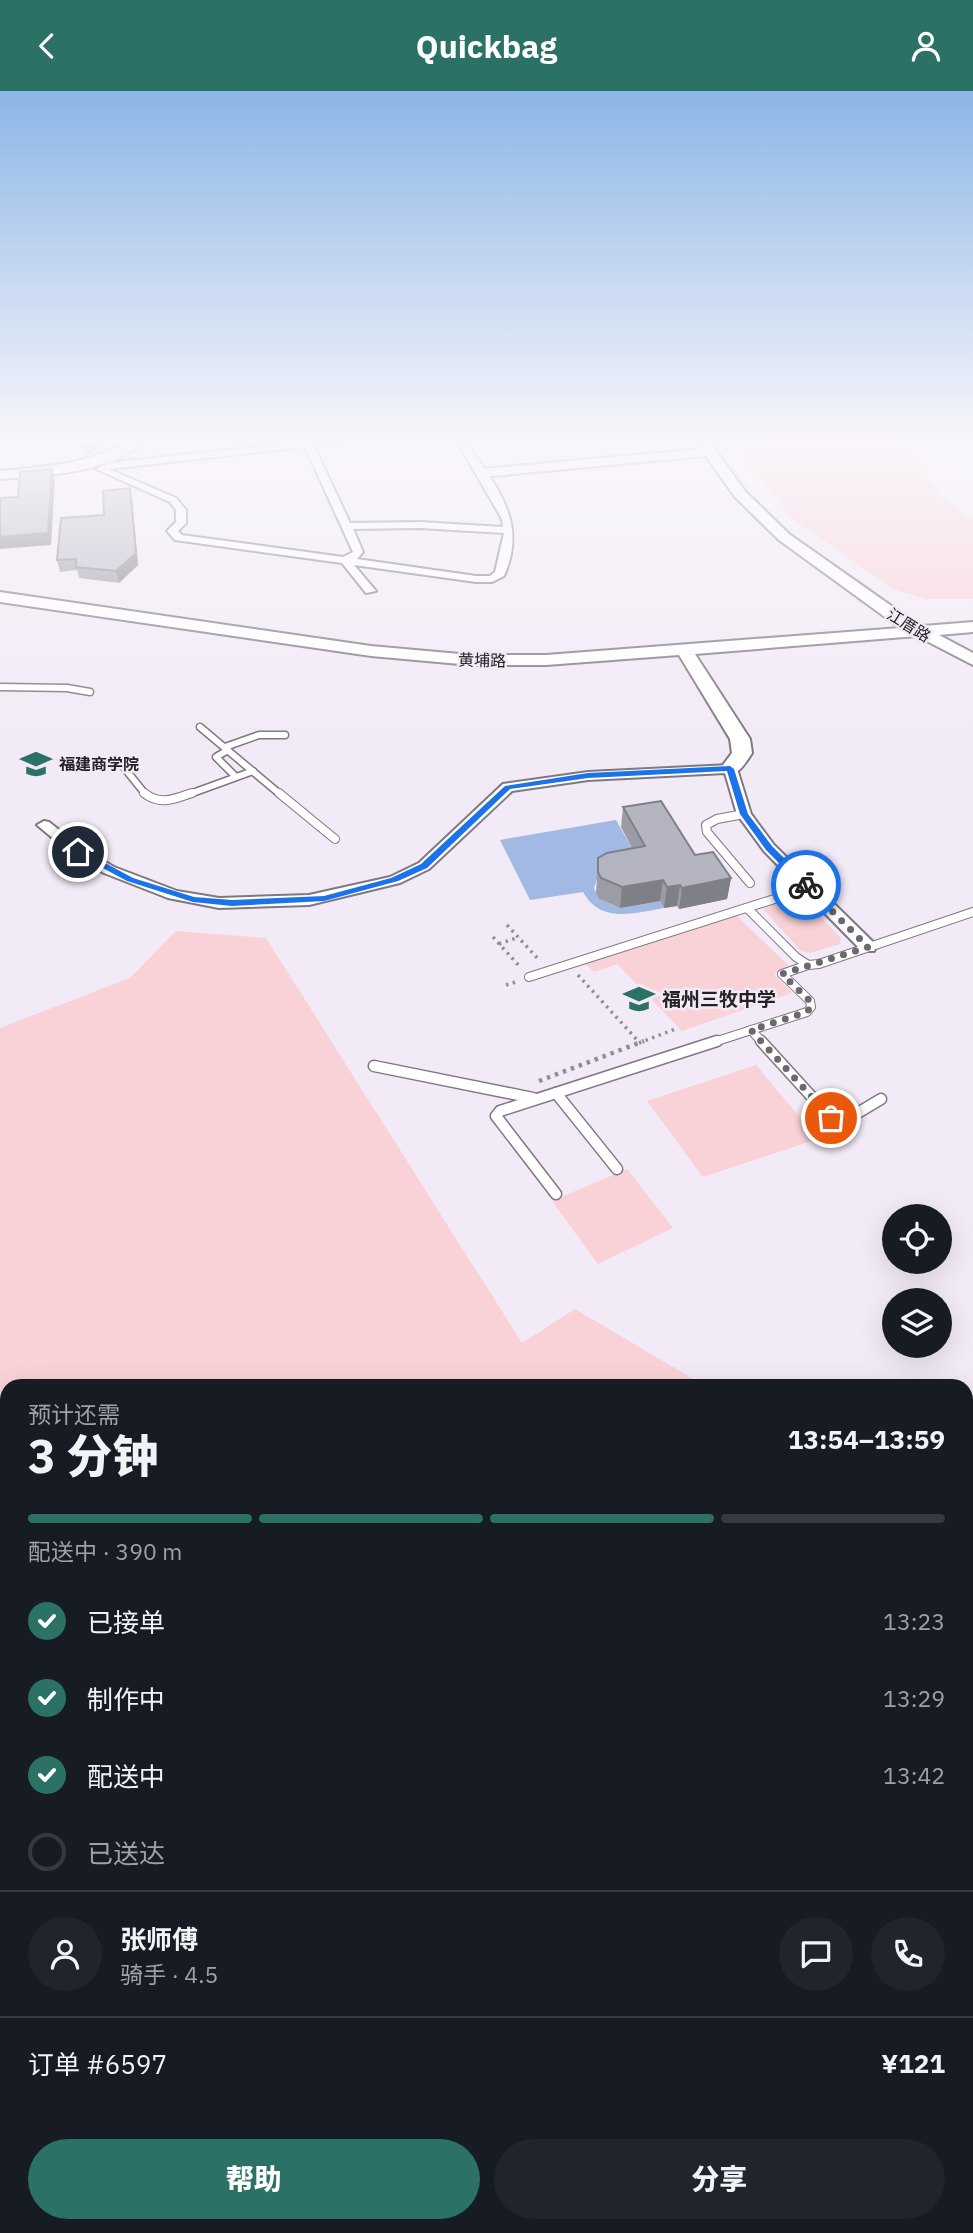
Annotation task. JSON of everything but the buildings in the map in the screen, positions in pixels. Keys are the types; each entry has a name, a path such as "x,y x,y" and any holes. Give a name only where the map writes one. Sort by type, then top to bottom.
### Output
{"main road":[{"name":"江厝路","path":"787,538 901,621"},
{"name":"江厝路","path":"801,538 918,626 973,660"},
{"name":"黄埔路","path":"0,585 387,642 458,649 560,648 901,621 918,626"},
{"name":"黄埔路","path":"0,597 444,659 521,661 918,626 960,625"},
{"name":"江厝路","path":"960,625 973,648"},
{"path":"683,648 740,739 742,753 730,769"}],"street":[{"path":"179,538 286,555 345,560 476,579 492,579 500,574 508,538"},
{"path":"345,560 358,552 352,538"},
{"path":"345,560 370,591"},
{"path":"44,825 78,852 109,870 173,895 219,903 309,900 394,880 424,866 508,787 588,776 730,769 744,814 769,848 868,947"}],"lane":[{"path":"0,687 67,688 90,692"},
{"path":"200,727 335,839"},
{"path":"235,776 216,757 226,748 259,735 285,735"},
{"path":"122,765 148,798 156,802 169,801 253,771"},
{"path":"744,814 717,819 706,825 707,832 750,883"},
{"path":"529,977 809,888"},
{"path":"747,908 796,957 808,965"},
{"path":"556,1194 496,1116 500,1111 533,1098 556,1093 807,1012 811,1007 810,1001 782,974 973,912"},
{"path":"751,1030 831,1118 840,1121 854,1117 881,1099"},
{"path":"373,1066 533,1098"},
{"path":"556,1093 617,1169"}],"path":[{"path":"507,925 549,971"},
{"path":"493,937 529,977"},
{"path":"499,944 519,937"},
{"path":"568,965 639,1042"},
{"path":"533,1098 540,1079 678,1028"}],"shaded area":[{"path":"820,538 973,538 973,599 927,599 892,589"},
{"path":"793,897 802,899 841,938 840,944 810,953 801,951 763,909"},
{"path":"735,914 789,966 774,974 792,993 682,1031 617,964 594,972 585,964"},
{"path":"176,931 266,938 522,1343 575,1309 693,1379 0,1379 0,1028 130,978"},
{"path":"756,1065 818,1139 703,1177 647,1101"},
{"path":"627,1169 673,1228 598,1264 552,1201"}],"water":[{"path":"616,820 643,867 597,879 594,888 599,899 620,908 660,901 664,908 619,914 599,909 583,892 530,900 500,840"}],"way so far":[{"path":"806,885 868,947 782,974 810,1001 811,1007 807,1012 751,1030 831,1118"}],"place":[{"name":"福建商学院","path":"36,764"},
{"name":"福州三牧中学","path":"639,999"}],"route":[{"path":"78,852 130,880 193,900 232,903 324,898 394,880 424,866 508,787 588,776 730,769 744,814 769,848 806,885"}]}
